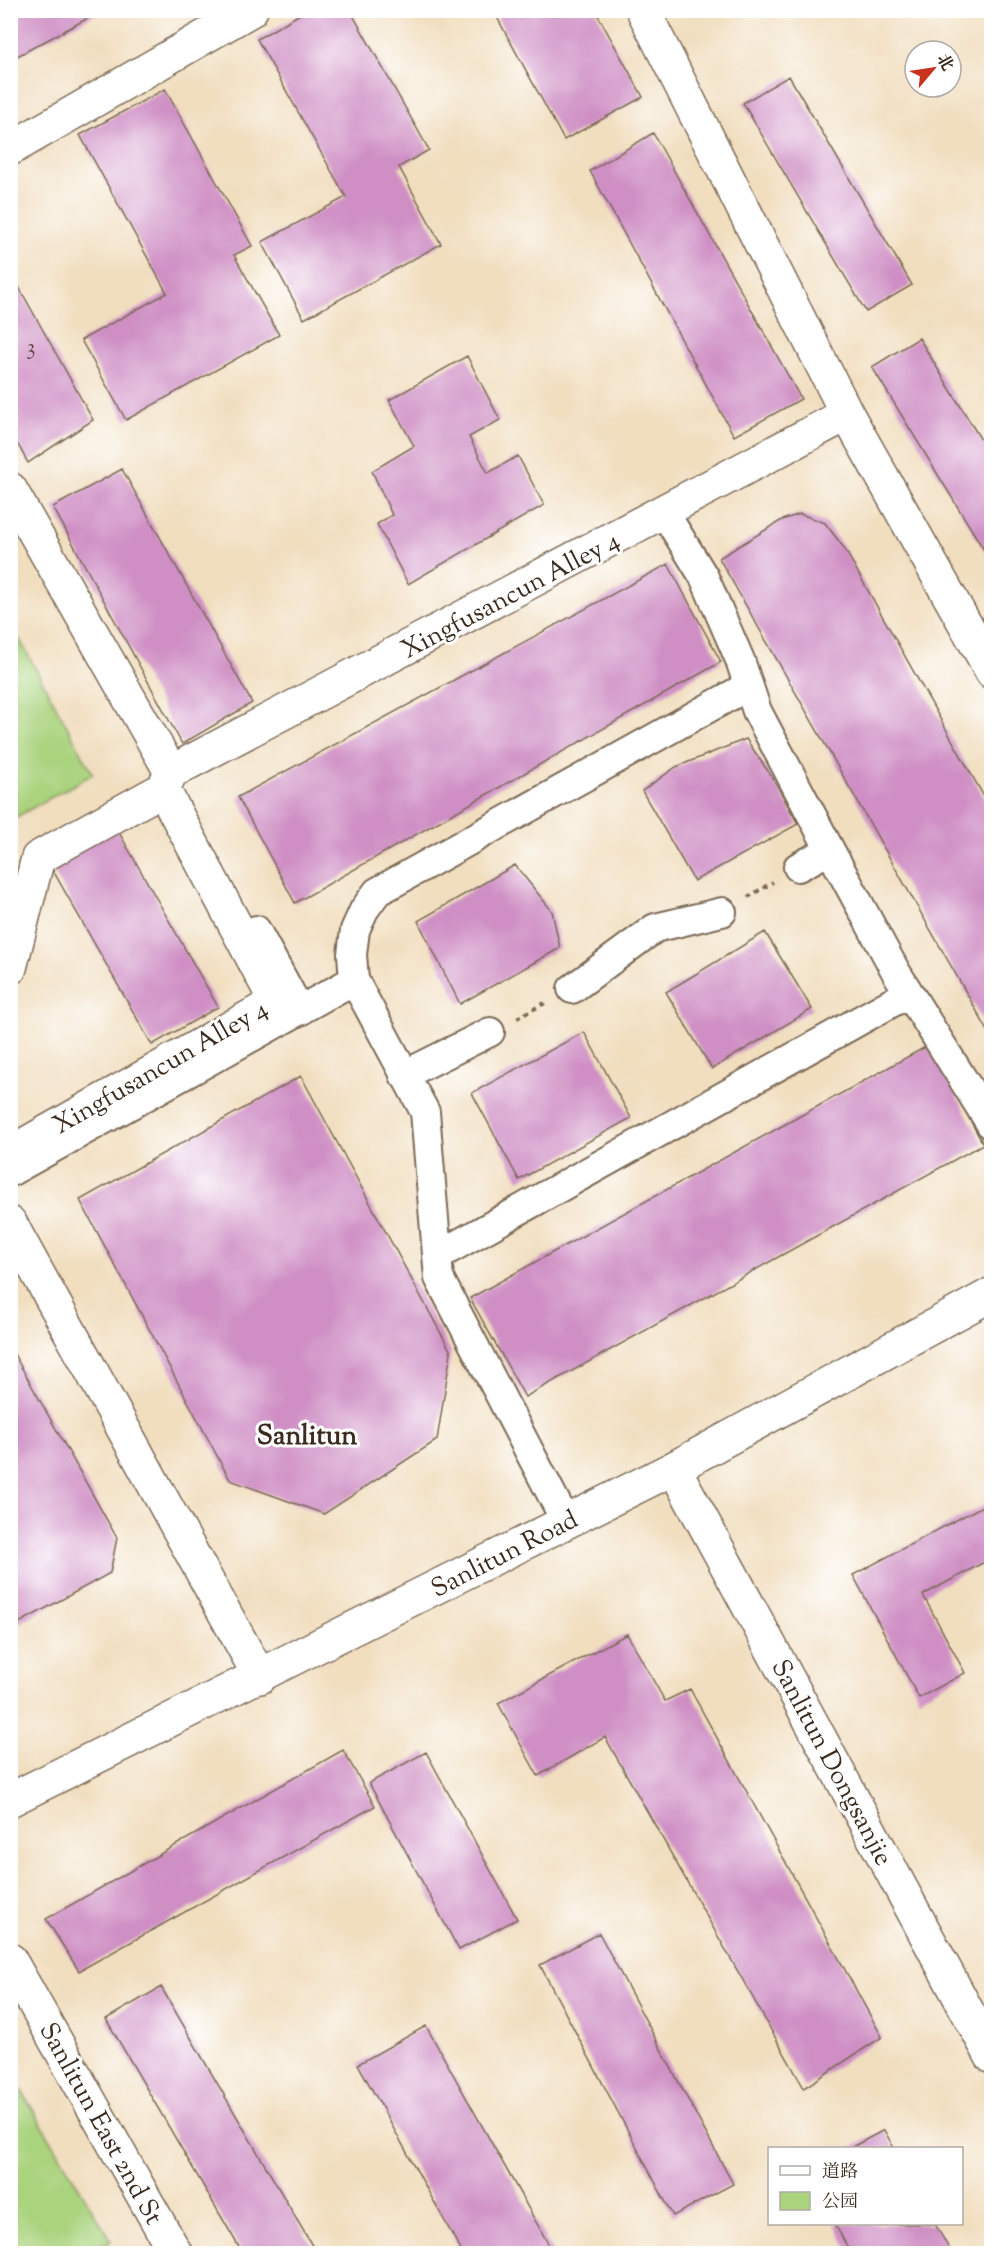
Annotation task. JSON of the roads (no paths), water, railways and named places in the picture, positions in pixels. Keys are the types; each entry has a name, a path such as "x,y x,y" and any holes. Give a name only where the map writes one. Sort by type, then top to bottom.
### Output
{"street":[{"path":"10,149 251,10"},
{"path":"644,10 847,414 992,672"},
{"name":"Xingfusancun Alley 4","path":"167,781 847,414"},
{"name":"Xingfusancun Alley 4","path":"10,489 167,781 276,1002 10,1153"},
{"path":"664,512 704,577 757,711 830,850 909,993 992,1126"},
{"path":"566,1522 439,1278 425,1112 354,980 352,954 355,930 364,909 377,892 748,686"},
{"path":"10,968 38,858 167,781 300,1011"},
{"path":"798,867 830,850"},
{"path":"572,989 655,928 722,912"},
{"path":"10,1172 354,980"},
{"path":"437,1256 909,993"},
{"path":"404,1076 490,1032"},
{"path":"10,1223 260,1677"},
{"name":"Sanlitun Road","path":"10,1800 260,1677 674,1467 992,1294"},
{"name":"Sanlitun Dongsanjie","path":"674,1467 992,2057"},
{"name":"Sanlitun East 2nd St","path":"10,1960 176,2253"}],"district":[{"name":"Sanlitun","path":"307,1435"}]}
